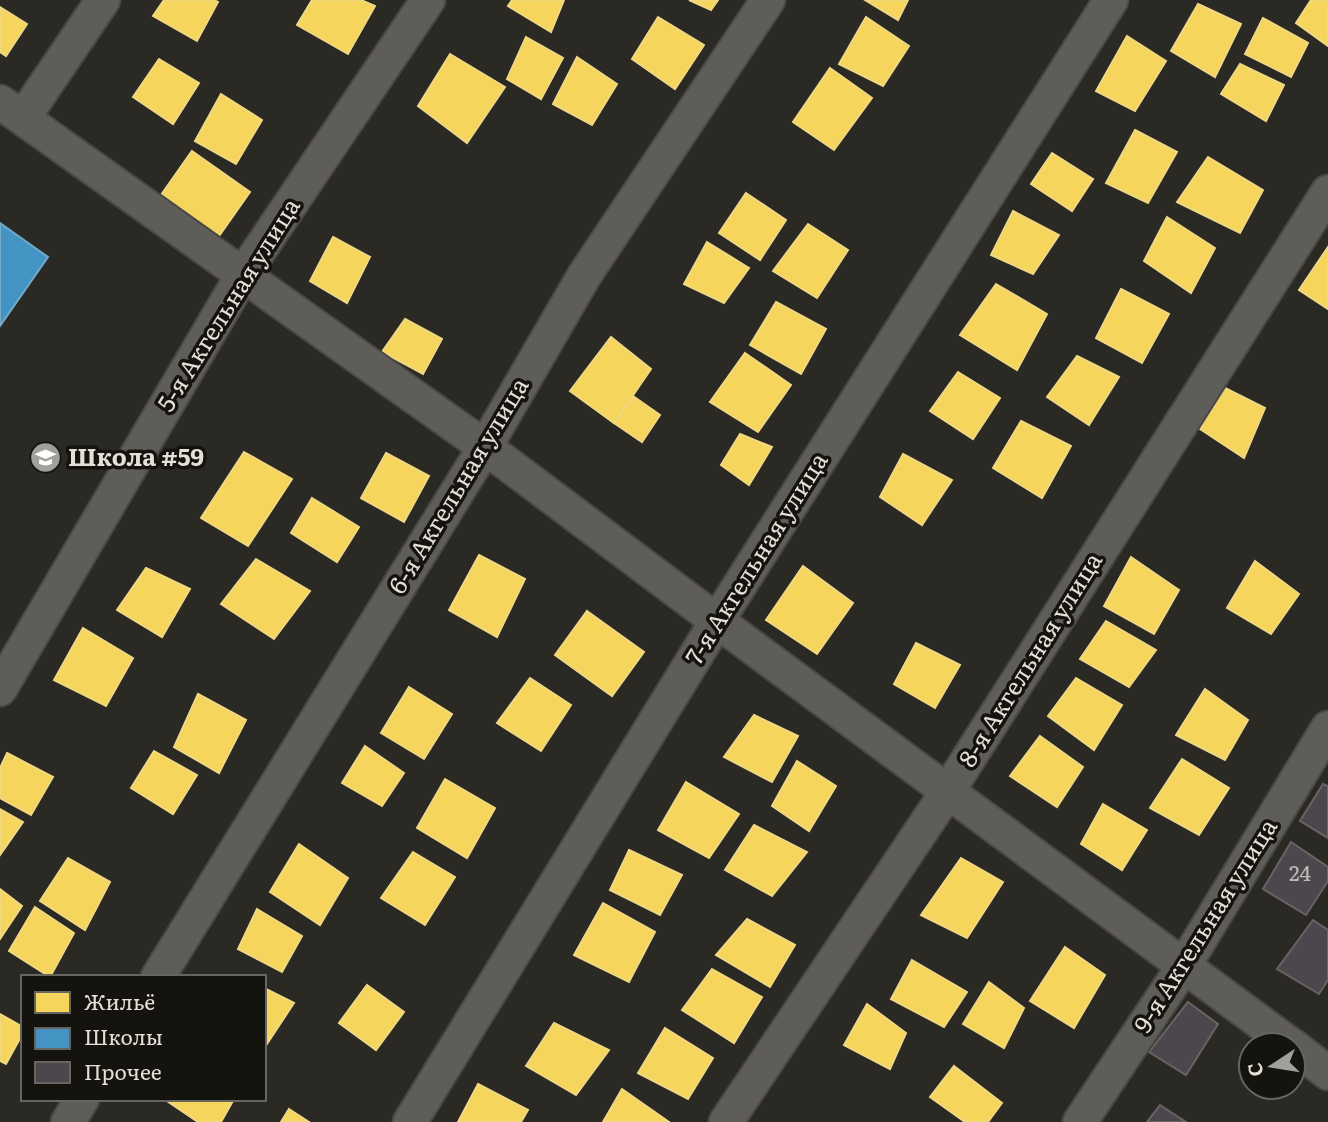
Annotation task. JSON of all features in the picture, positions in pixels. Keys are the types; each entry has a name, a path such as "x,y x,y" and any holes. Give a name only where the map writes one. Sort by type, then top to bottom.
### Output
{"street":[{"path":"103,0 12,110 485,447 1272,1031"},
{"name":"5-я Акгельная улица","path":"0,689 242,276 428,0"},
{"name":"6-я Акгельная улица","path":"159,975 485,447 584,276 768,0"},
{"name":"7-я Акгельная улица","path":"410,1122 717,621 1111,0"},
{"name":"8-я Акгельная улица","path":"726,1122 948,791 1328,192"},
{"name":"9-я Акгельная улица","path":"1080,1122 1185,964 1328,728"},
{"path":"1307,1057 1327,1071"},
{"path":"68,1122 81,1101"}],"building: Жильё":[{"path":"164,0 218,2 197,41 153,16"},
{"path":"312,0 361,0 375,6 348,54 297,25"},
{"path":"512,0 564,0 551,32 508,6"},
{"path":"689,0 718,0 711,10"},
{"path":"865,0 908,0 898,20"},
{"path":"1311,0 1328,0 1328,46 1296,23"},
{"path":"1198,4 1241,24 1215,77 1171,51"},
{"path":"0,7 27,24 6,56 0,52"},
{"path":"658,17 704,45 675,89 632,59"},
{"path":"866,17 909,46 883,86 839,64"},
{"path":"1263,18 1308,43 1291,77 1245,54"},
{"path":"1127,36 1166,61 1135,111 1096,91"},
{"path":"526,37 563,58 541,99 507,79"},
{"path":"450,54 505,87 467,143 418,106"},
{"path":"577,57 617,84 592,125 553,104"},
{"path":"159,59 199,83 173,124 133,97"},
{"path":"1240,64 1284,85 1266,121 1221,94"},
{"path":"830,68 872,98 834,150 793,122"},
{"path":"221,94 262,120 236,164 195,141"},
{"path":"1135,130 1177,152 1148,203 1106,183"},
{"path":"192,151 250,192 219,236 161,195"},
{"path":"1052,153 1093,179 1072,211 1031,184"},
{"path":"1208,157 1263,190 1240,233 1177,202"},
{"path":"746,193 786,220 760,260 719,233"},
{"path":"1013,211 1059,235 1033,274 991,255"},
{"path":"1167,217 1215,248 1191,293 1144,261"},
{"path":"808,224 848,250 817,298 773,271"},
{"path":"333,237 370,257 347,303 310,281"},
{"path":"707,242 749,268 724,303 684,284"},
{"path":"1328,247 1328,309 1299,290"},
{"path":"996,284 1047,314 1017,370 960,335"},
{"path":"1121,289 1169,314 1142,363 1096,338"},
{"path":"776,302 826,329 801,374 750,345"},
{"path":"405,319 442,339 423,374 382,352"},
{"path":"611,337 651,369 614,423 570,391"},
{"path":"745,353 791,385 758,432 710,402"},
{"path":"1077,356 1119,377 1089,425 1047,397"},
{"path":"958,372 1000,398 973,439 930,411"},
{"path":"1225,388 1265,408 1244,458 1200,429"},
{"path":"633,396 660,415 642,442 614,423"},
{"path":"1021,421 1071,446 1042,498 993,468"},
{"path":"740,434 772,447 749,485 721,465"},
{"path":"244,452 292,479 248,546 201,518"},
{"path":"386,453 429,476 404,522 361,498"},
{"path":"903,454 952,480 922,525 880,497"},
{"path":"312,498 359,527 337,562 291,533"},
{"path":"479,555 525,579 497,637 449,610"},
{"path":"1131,557 1179,590 1154,634 1104,606"},
{"path":"256,559 310,591 274,639 221,604"},
{"path":"1255,561 1299,594 1271,634 1227,608"},
{"path":"803,566 853,603 817,654 766,620"},
{"path":"146,568 190,589 162,637 117,610"},
{"path":"587,611 644,652 612,696 555,655"},
{"path":"1106,621 1156,650 1129,687 1080,659"},
{"path":"83,628 133,658 106,706 54,680"},
{"path":"916,643 960,665 935,708 894,684"},
{"path":"530,678 571,705 541,751 497,723"},
{"path":"1076,678 1122,705 1094,750 1048,716"},
{"path":"409,687 452,714 424,759 381,733"},
{"path":"1205,689 1248,720 1225,760 1176,735"},
{"path":"198,694 246,720 219,773 174,747"},
{"path":"754,715 798,736 772,782 724,757"},
{"path":"1040,736 1083,767 1057,807 1010,776"},
{"path":"365,746 404,773 382,806 342,783"},
{"path":"154,751 197,775 173,814 131,788"},
{"path":"7,753 53,777 31,815 0,798 0,768"},
{"path":"1182,759 1229,788 1199,835 1150,808"},
{"path":"797,761 836,786 809,831 772,806"},
{"path":"445,779 495,808 467,858 417,828"},
{"path":"686,782 739,814 709,858 658,830"},
{"path":"1103,804 1147,830 1122,870 1081,844"},
{"path":"0,809 23,822 0,855"},
{"path":"754,825 807,852 772,896 725,870"},
{"path":"299,844 348,878 320,925 270,892"},
{"path":"629,850 682,875 660,915 610,890"},
{"path":"413,852 455,877 425,925 381,898"},
{"path":"68,858 110,882 85,930 40,901"},
{"path":"961,858 1003,882 967,938 921,915"},
{"path":"0,889 22,906 0,939"},
{"path":"603,903 655,932 629,982 574,955"},
{"path":"35,907 74,933 51,975 47,975 9,951"},
{"path":"257,909 302,936 282,972 238,949"},
{"path":"747,919 795,945 770,987 716,955"},
{"path":"1065,947 1105,975 1074,1028 1030,1001"},
{"path":"912,960 967,992 944,1027 891,999"},
{"path":"712,969 762,997 734,1043 682,1010"},
{"path":"989,982 1024,1008 1004,1048 963,1024"},
{"path":"367,985 404,1012 376,1050 339,1023"},
{"path":"266,989 294,1003 266,1045"},
{"path":"867,1004 906,1033 890,1069 844,1045"},
{"path":"0,1014 21,1026 21,1037 6,1064 0,1061"},
{"path":"554,1023 609,1050 576,1095 526,1066"},
{"path":"665,1028 713,1058 688,1099 638,1073"},
{"path":"954,1066 1002,1103 988,1122 965,1122 930,1097"},
{"path":"478,1084 528,1110 521,1122 458,1122"},
{"path":"622,1089 669,1122 603,1122"},
{"path":"167,1101 233,1101 221,1122 198,1122"},
{"path":"289,1109 309,1122 281,1122"}],"building: Школы":[{"path":"0,223 48,257 0,326"}],"building: Прочее":[{"path":"1323,784 1328,786 1328,838 1300,821"},
{"path":"1291,842 1328,867 1328,881 1306,915 1263,889"},
{"path":"1313,920 1328,930 1328,980 1319,994 1277,969"},
{"path":"1188,1002 1218,1024 1186,1075 1149,1052"},
{"path":"1160,1105 1186,1122 1147,1122"}],"place":[{"name":"Школа #59","path":"45,458"}]}
